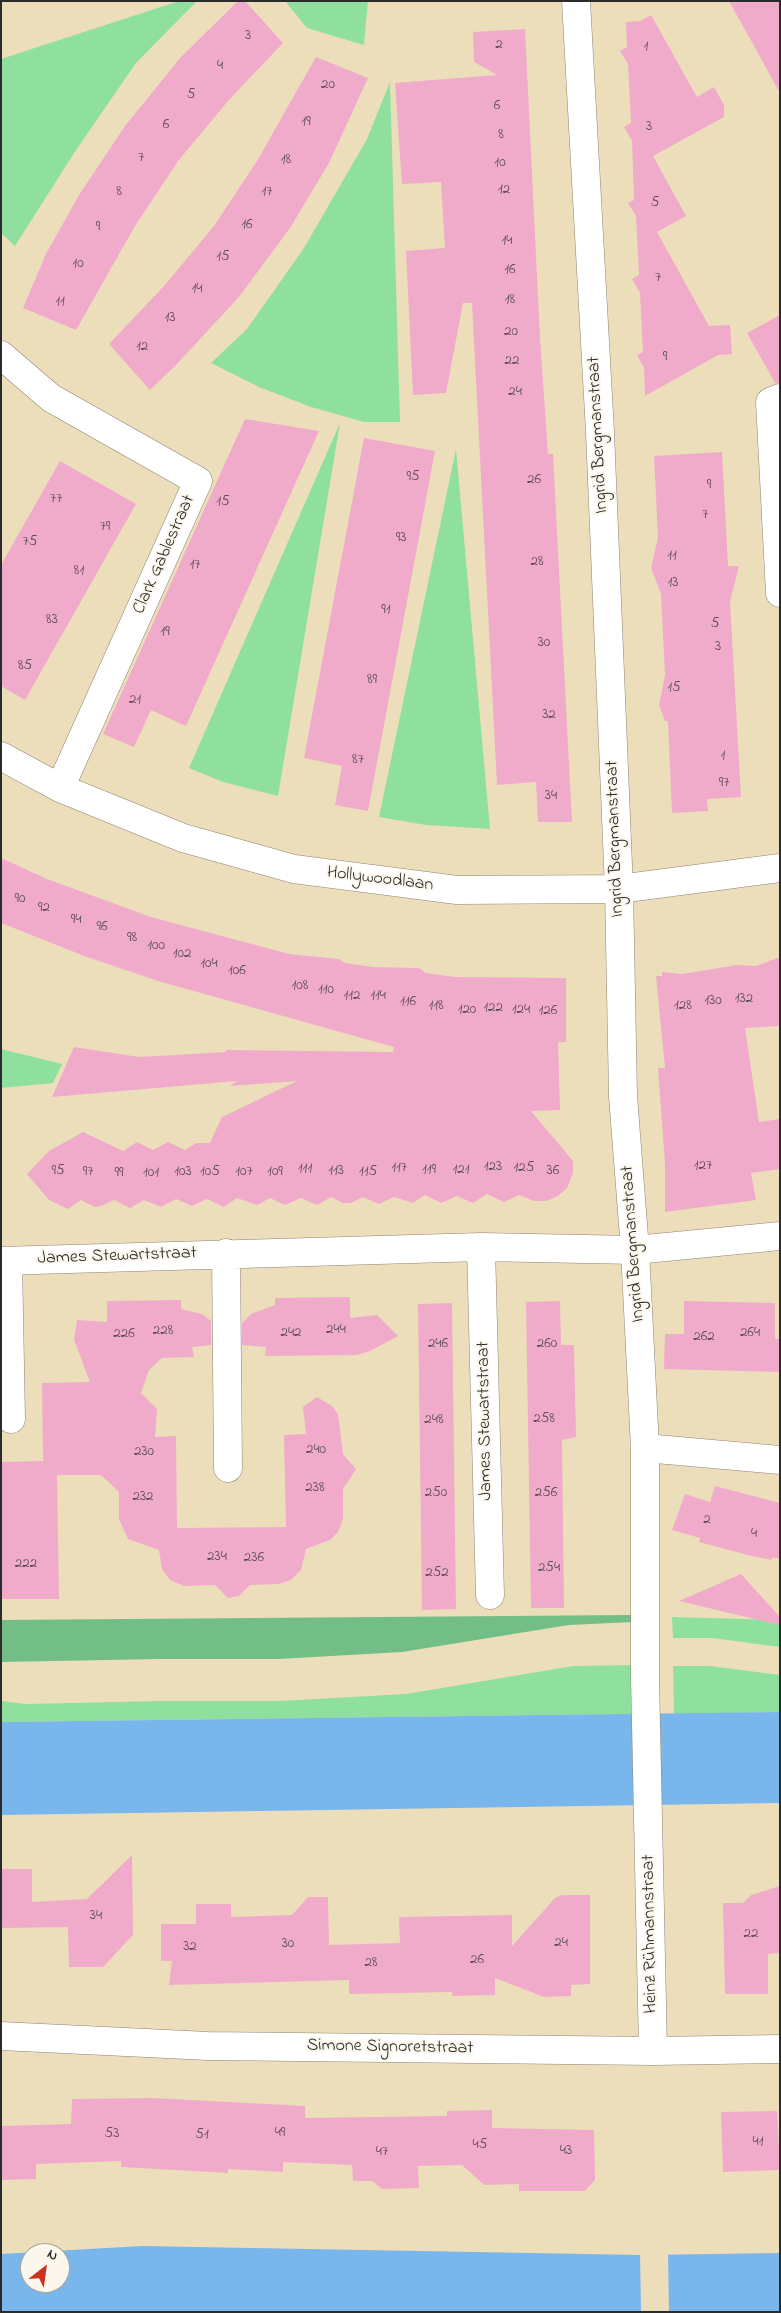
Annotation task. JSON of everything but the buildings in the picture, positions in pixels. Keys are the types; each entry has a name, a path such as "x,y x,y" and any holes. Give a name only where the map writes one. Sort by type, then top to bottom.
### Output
{"street":[{"name":"Ingrid Bergmanstraat","path":"576,1 600,442 619,889 624,1096 635,1250 645,1448 645,1678"},
{"name":"Clark Gablestraat","path":"1,355 51,398 198,481 60,788"},
{"path":"780,398 770,402 780,593"},
{"name":"Hollywoodlaan","path":"1,756 60,788 183,838 294,869 457,890 619,889 780,868"},
{"name":"James Stewartstraat","path":"11,1419 4,1261 481,1247 635,1250 780,1236"},
{"name":"James Stewartstraat","path":"481,1247 490,1595"},
{"path":"226,1254 228,1468"},
{"path":"645,1448 780,1460"},
{"name":"Heinz Rühmannstraat","path":"645,1678 653,2051"},
{"name":"Simone Signoretstraat","path":"1,2036 208,2046 653,2051 780,2049"}],"green space":[{"path":"179,1 197,1 136,63 76,150 15,246 1,233 1,59"},
{"path":"285,1 368,1 364,45 307,28"},
{"path":"390,82 400,422 364,422 311,407 259,387 211,363 247,329 304,248 367,139"},
{"path":"340,423 278,796 223,782 189,768"},
{"path":"456,449 490,829 426,825 379,817"},
{"path":"1,1049 62,1064 53,1083 1,1088"},
{"path":"632,1615 633,1622 569,1625 402,1652 279,1659 1,1662 1,1620"},
{"path":"672,1617 780,1620 780,1647 712,1638 673,1638"},
{"path":"634,1665 635,1714 1,1722 1,1701 26,1704 280,1701 406,1694 573,1666"},
{"path":"673,1666 710,1666 780,1675 780,1712 674,1714"}],"water":[{"path":"780,1712 780,1803 1,1815 1,1722"},
{"path":"142,2246 641,2255 780,2253 780,2312 1,2312 1,2254 20,2253 20,2293 70,2293 70,2250"}],"pier":[{"path":"640,2252 668,2252 669,2312 641,2312"}]}
